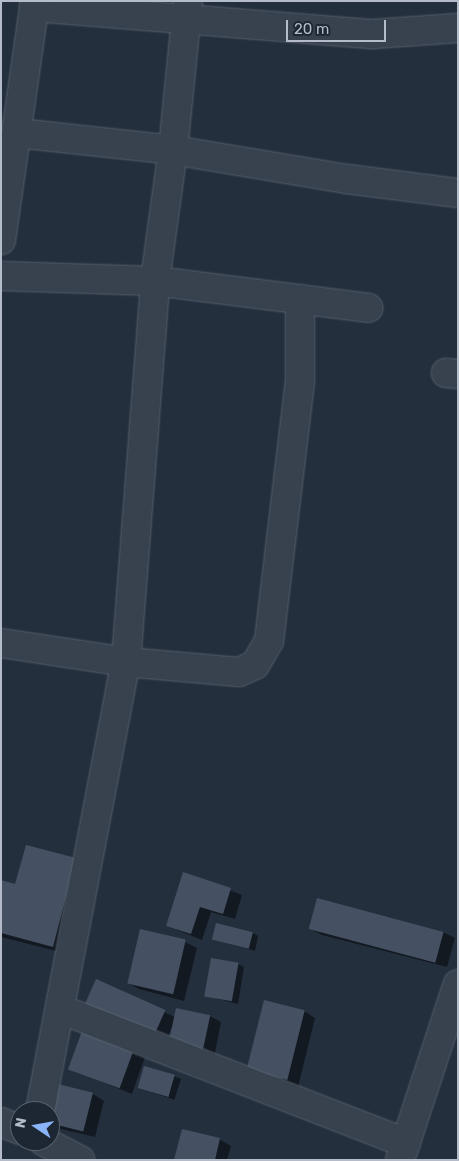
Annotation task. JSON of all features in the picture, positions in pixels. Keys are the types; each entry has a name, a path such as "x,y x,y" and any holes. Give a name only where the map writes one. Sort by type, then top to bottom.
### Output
{"street":[{"path":"1,240 35,4 187,9 373,34 458,28"},
{"path":"42,1101 126,662 155,281 173,150 187,9"},
{"path":"16,133 173,150 347,179 458,193"},
{"path":"1,276 155,281 368,308"},
{"path":"1,643 126,662 239,672 255,665 269,641 300,382 300,299"},
{"path":"60,1009 403,1151 458,984"},
{"path":"60,1150 80,1160"}],"building":[{"path":"26,845 76,858 53,947 1,933 1,880 15,884"},
{"path":"183,872 231,888 223,914 200,907 191,934 166,926"},
{"path":"317,898 444,932 435,963 309,929"},
{"path":"216,923 253,932 249,949 212,939"},
{"path":"140,929 186,940 173,994 127,984"},
{"path":"211,958 239,963 232,1001 204,996"},
{"path":"96,979 165,1010 154,1036 84,1005"},
{"path":"264,1000 305,1010 287,1080 247,1070"},
{"path":"176,1008 210,1015 202,1053 168,1046"},
{"path":"82,1031 134,1050 120,1088 68,1070"},
{"path":"144,1066 175,1075 168,1097 138,1088"},
{"path":"58,1084 93,1093 83,1132 60,1126 60,1101 54,1101"},
{"path":"182,1129 220,1138 215,1160 174,1160"}]}
